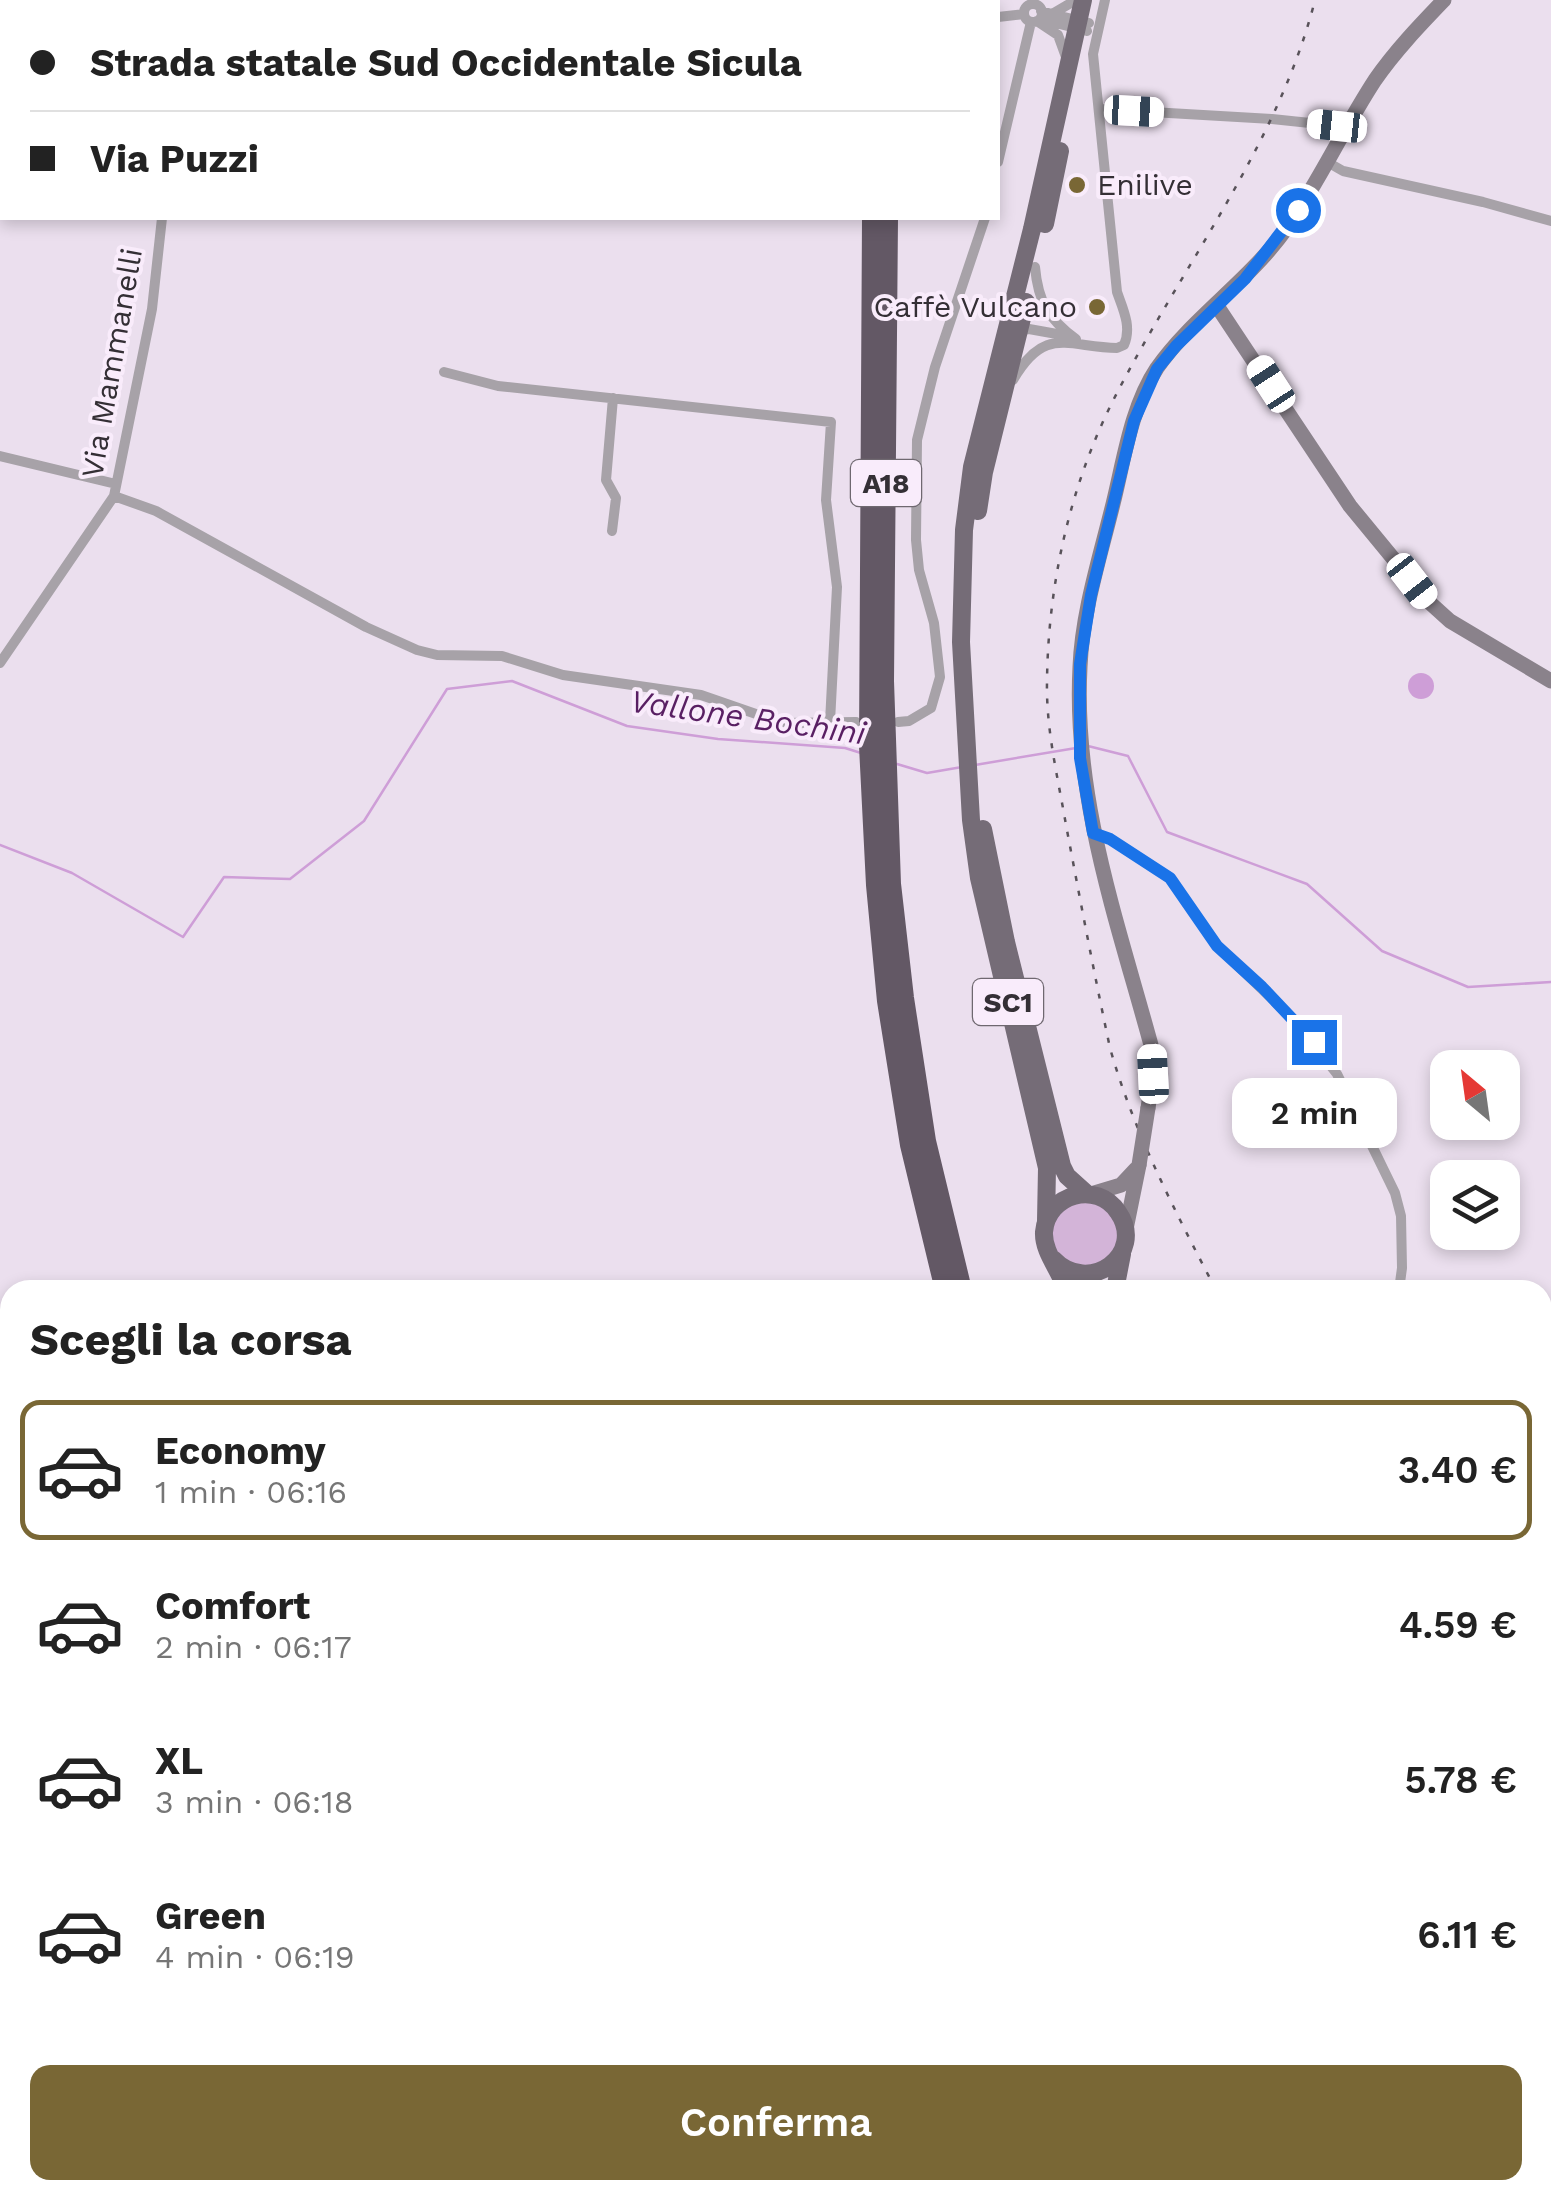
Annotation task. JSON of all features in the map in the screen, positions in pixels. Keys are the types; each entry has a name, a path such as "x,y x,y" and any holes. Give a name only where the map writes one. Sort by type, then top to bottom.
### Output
{"highway":[{"name":"A18","path":"872,220 877,748 887,1000 910,1145 943,1280"},
{"name":"A18","path":"877,748 888,220"},
{"name":"A18","path":"878,792 926,1142 960,1280"}],"main road":[{"path":"970,782 961,642 964,530 972,467 1034,267 1083,26 1080,0"},
{"path":"965,565 1003,396 1012,329 1068,66 1096,0"},
{"path":"1117,1280 1153,1074 1151,1045 1093,833 1080,758 1080,664 1091,595 1134,421 1157,369 1245,279 1284,231 1329,163 1375,80 1444,0"},
{"path":"1216,306 1350,506 1428,602 1450,621 1551,680"},
{"name":"SC1","path":"970,782 1062,1166 1072,1181 1090,1194"},
{"name":"SC1","path":"970,782 979,878 1047,1168 1046,1221"},
{"path":"1061,1280 1045,1241 1046,1221 1067,1198 1121,1185 1139,1166"},
{"path":"1052,1259 1078,1274 1098,1272 1114,1262 1125,1239 1123,1220 1116,1208 1090,1194"}],"street":[{"path":"1037,17 1080,0"},
{"path":"1012,329 1028,336 1116,348 1124,345 1128,337 1116,292 1093,54 1106,0"},
{"path":"1037,17 1058,35 1068,66"},
{"path":"1000,155 1037,17"},
{"path":"1000,18 1037,17 1083,26"},
{"path":"1100,109 1349,127"},
{"path":"1329,163 1343,171 1551,221"},
{"name":"Via Mammanelli","path":"0,662 115,490 152,309 162,220"},
{"path":"898,722 909,721 931,708 940,677 934,623 919,570 916,540 917,440 935,366 984,220"},
{"path":"1034,267 1042,306 1074,340"},
{"path":"1003,396 1030,356 1056,342 1074,340"},
{"path":"444,372 498,386 830,422 826,500 837,587 830,722"},
{"path":"612,398 606,480 616,498 612,531"},
{"path":"0,456 115,490 366,627 417,650 437,655 502,656 563,675 701,695 782,723 856,722"},
{"path":"1093,833 1110,839 1170,878 1217,946 1296,1022 1337,1074 1395,1193 1401,1216 1400,1280"}],"shaded area":[{"path":"1421,673 1430,677 1434,686 1430,695 1421,699 1412,695 1408,686 1412,677"},
{"path":"1085,1201 1108,1211 1118,1234 1108,1257 1085,1267 1062,1257 1052,1234 1062,1211"}],"waterway":[{"name":"Vallone Bochini","path":"0,845 72,873 183,937 224,877 290,879 364,821 447,689 512,681 627,726 718,739 845,748 861,753"},
{"name":"Vallone Bochini","path":"1088,746 1128,756 1167,832 1307,884 1382,951 1468,987 1551,982"},
{"name":"Vallone Bochini","path":"975,765 1076,748"},
{"name":"Vallone Bochini","path":"897,764 927,773 962,767"}],"railway":[{"path":"1211,1280 1143,1141 1110,1048 1053,754 1047,700 1048,644 1065,532 1101,425 1255,152 1299,52 1315,0"}],"place":[{"name":"Enilive","path":"1077,185"},
{"name":"Caffè Vulcano","path":"1097,307"}],"route":[{"path":"1298,210 1245,279 1176,346 1146,388 1134,421 1091,595 1080,664 1079,729 1093,833 1150,862 1170,878 1217,946 1314,1042"}]}
